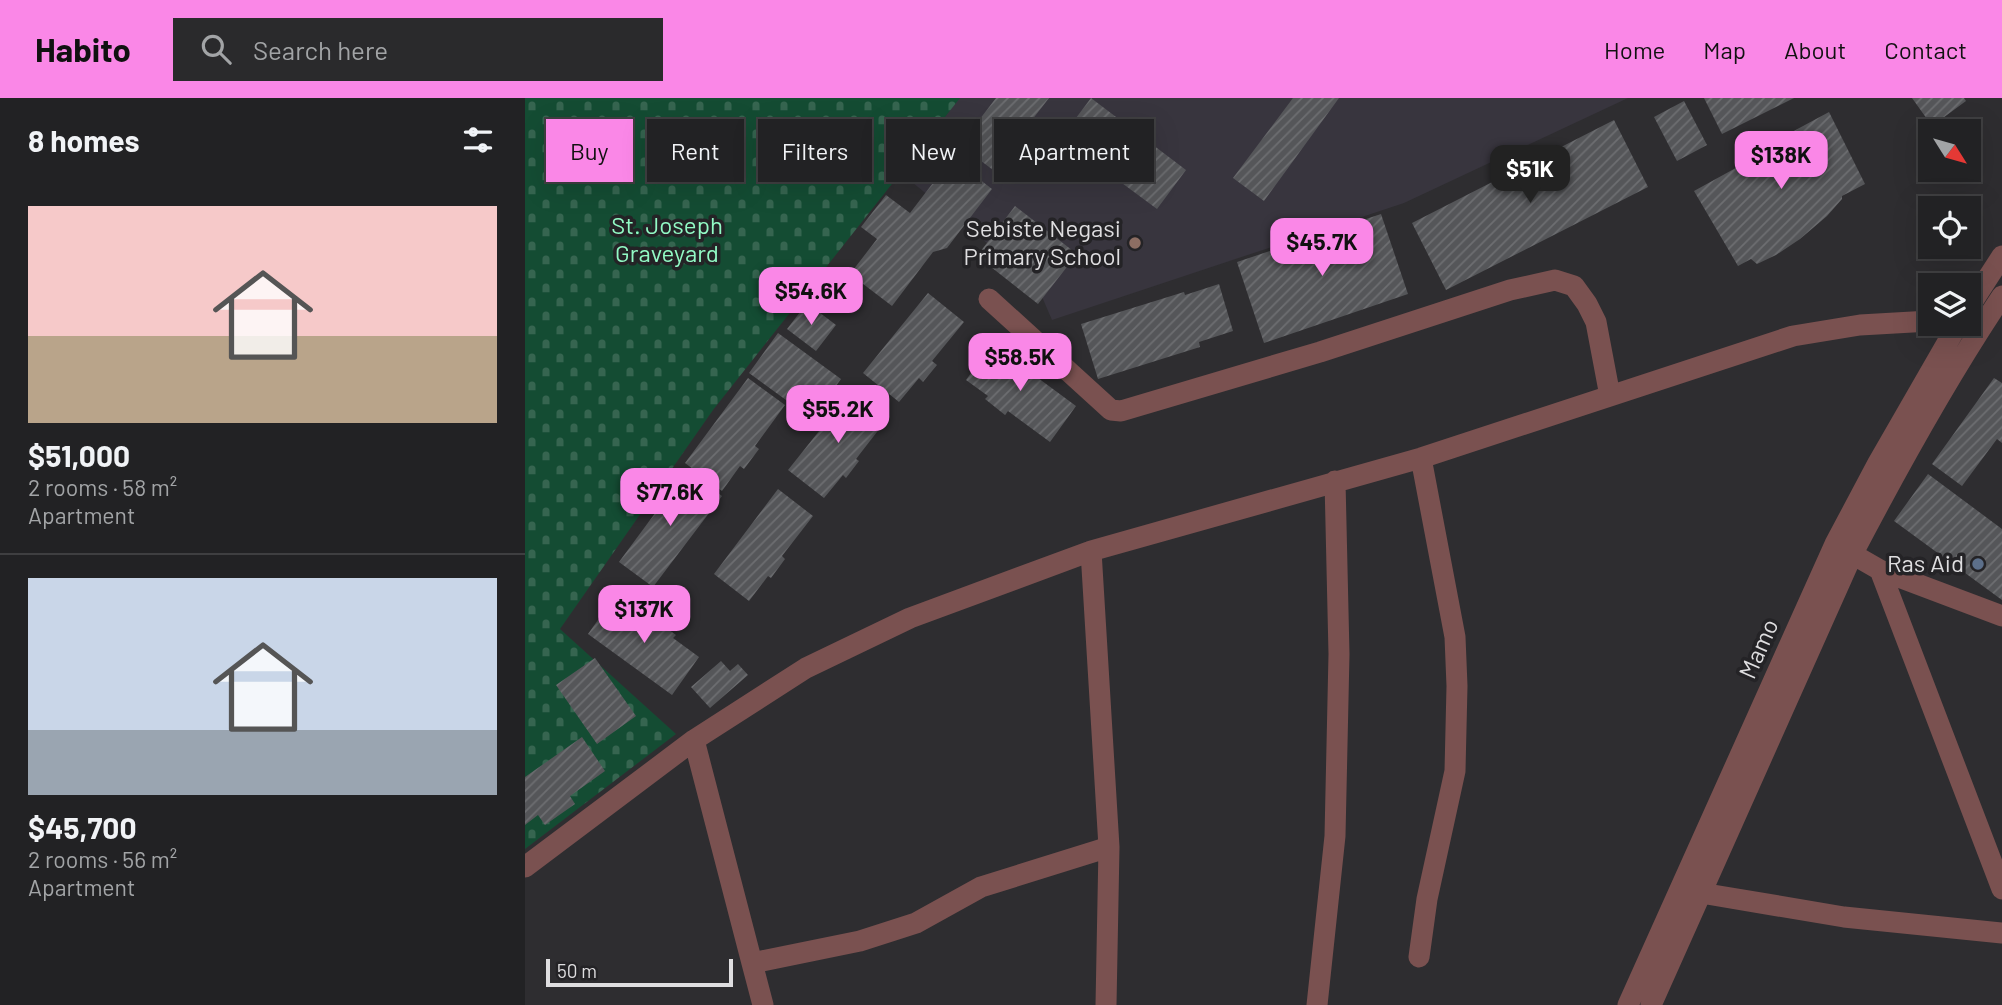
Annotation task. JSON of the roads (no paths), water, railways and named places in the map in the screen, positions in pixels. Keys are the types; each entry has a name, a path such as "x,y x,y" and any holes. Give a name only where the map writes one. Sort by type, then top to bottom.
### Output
{"street":[{"path":"1981,288 2002,256"},
{"path":"989,299 1111,410 1121,411 1320,352 1510,290 1555,280 1574,286 1587,304 1595,322 1610,396"},
{"path":"1981,318 2002,296"},
{"path":"525,867 694,740 806,668 910,618 1091,551 1421,458 1793,336 1860,324 1918,322"},
{"name":"Mamo","path":"1628,1005 1844,548 1878,463 1951,336"},
{"path":"1651,1005 1701,893 1844,548 1891,480 1967,336"},
{"path":"1419,957 1427,899 1455,771 1457,686 1455,637 1421,458"},
{"path":"1317,1005 1335,836 1339,654 1335,481"},
{"path":"1844,548 1880,570 2002,616"},
{"path":"1091,551 1109,847 1106,1005"},
{"path":"1880,570 2002,889"},
{"path":"694,740 763,1005"},
{"path":"753,964 860,941 916,923 981,887 1109,847"},
{"path":"1701,893 1845,917 2002,933"}],"place":[{"name":"Sebiste Negasi Primary School","path":"1135,243"},
{"name":"Ras Aid","path":"1978,564"}],"park label":[{"name":"St. Joseph Graveyard","path":"667,240"}]}
